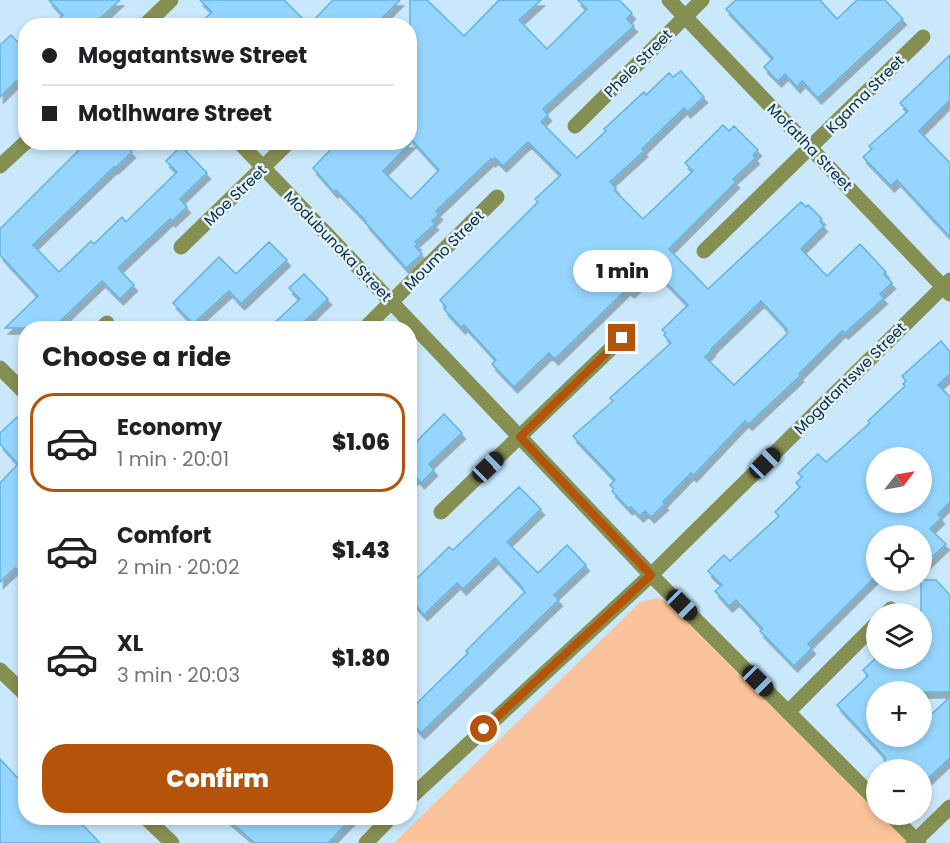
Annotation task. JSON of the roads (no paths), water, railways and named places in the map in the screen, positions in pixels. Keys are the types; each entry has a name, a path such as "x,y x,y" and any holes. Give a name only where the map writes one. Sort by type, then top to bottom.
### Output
{"street":[{"path":"152,18 171,0"},
{"name":"Mofatlha Street","path":"669,0 948,287"},
{"name":"Phele Street","path":"575,126 702,0"},
{"name":"Kgama Street","path":"704,251 923,37"},
{"path":"0,166 18,149"},
{"name":"Modubunoka Street","path":"246,150 409,321"},
{"name":"Moe Street","path":"181,247 281,150"},
{"name":"Moumo Street","path":"373,321 497,197"},
{"name":"Mogatantswe Street","path":"417,786 651,575 948,287"},
{"name":"Modubunoka Street","path":"417,329 651,575 866,790"},
{"path":"441,512 622,338"},
{"path":"0,368 18,386"},
{"path":"788,712 866,634"},
{"path":"0,670 18,687"},
{"path":"900,825 916,842 950,807"},
{"path":"154,825 172,843"},
{"path":"366,843 383,825"}]}
